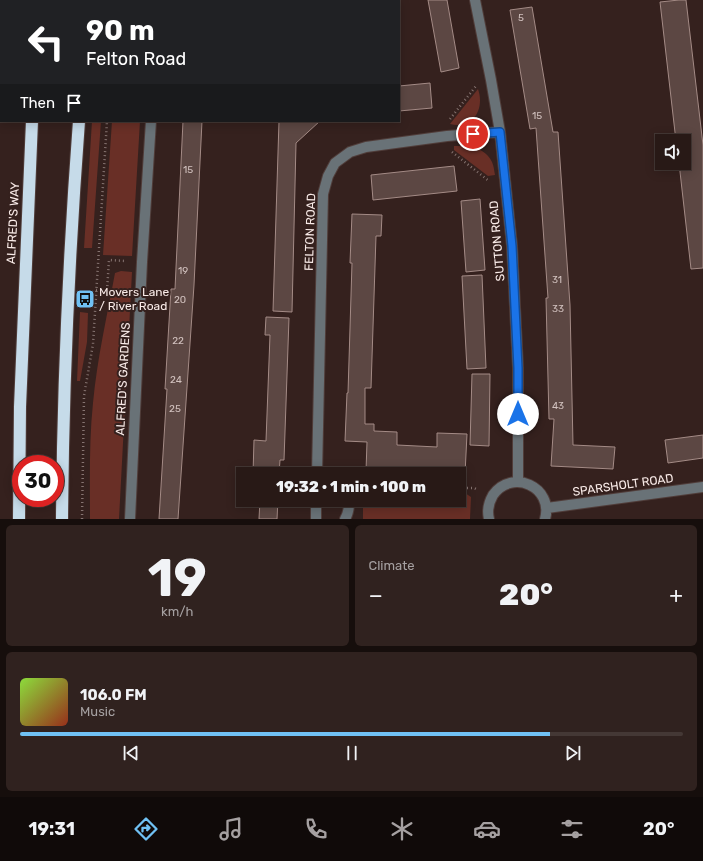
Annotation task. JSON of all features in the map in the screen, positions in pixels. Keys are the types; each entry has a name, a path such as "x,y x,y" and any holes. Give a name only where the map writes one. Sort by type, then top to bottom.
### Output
{"highway":[{"name":"ALFRED'S WAY","path":"19,519 20,392 32,122"},
{"path":"62,519 63,434 68,297 79,122"}],"street":[{"name":"SUTTON ROAD","path":"475,0 500,132 513,261 518,368 518,482"},
{"name":"ALFRED'S GARDENS","path":"130,519 142,262 151,122"},
{"name":"FELTON ROAD","path":"318,467 323,194 328,176 335,163 350,152 366,146 447,136 500,132"},
{"path":"489,519 488,507 491,498 497,490 507,484 518,482 526,483 534,487 540,493 546,508 545,519"},
{"name":"SPARSHOLT ROAD","path":"546,508 703,487"},
{"path":"316,507 316,519"},
{"path":"345,519 348,514 349,507"}],"path":[{"path":"446,124 479,82"},
{"path":"82,519 84,396 93,344 106,122"},
{"path":"449,149 492,184"},
{"path":"96,290 107,291 109,260 128,261"}],"shaded area":[{"path":"478,89 480,104 471,121 458,125 450,124"},
{"path":"92,122 101,122 92,248 84,248"},
{"path":"112,122 140,122 132,256 103,255"},
{"path":"454,146 465,146 481,150 492,162 495,175 488,176 454,150"},
{"path":"121,271 132,272 119,519 90,519 90,446 97,370 115,273"},
{"path":"80,312 88,313 87,342 80,381 77,381"},
{"path":"466,494 471,497 470,519 363,519 363,507 466,507"}],"building":[{"path":"428,0 447,0 459,68 441,72"},
{"path":"686,0 703,145 703,268 691,269 680,170 691,170 691,134 675,134 660,2"},
{"path":"532,7 553,132 558,132 570,305 573,445 615,447 613,469 551,466 554,419 549,419 546,298 548,298 536,128 530,129 510,10"},
{"path":"430,83 432,108 400,111 400,86"},
{"path":"183,122 202,122 194,285 178,519 159,519 167,389 165,389 171,289 175,289"},
{"path":"279,122 319,122 296,143 292,312 273,311"},
{"path":"454,166 457,191 373,200 371,175"},
{"path":"480,199 485,270 466,272 461,201"},
{"path":"352,214 382,215 381,236 376,236 371,388 365,388 365,424 374,424 374,431 397,432 397,445 437,447 437,433 467,434 465,467 366,467 367,442 345,441 352,263 350,263"},
{"path":"482,275 486,368 467,369 462,276"},
{"path":"266,317 289,318 284,460 280,460 280,467 253,467 254,440 266,441 270,335 265,335"},
{"path":"472,374 490,374 489,446 470,445"},
{"path":"703,435 703,458 668,463 665,440"},
{"path":"260,507 278,507 277,519 259,519"}],"place":[{"name":"Movers Lane / River Road","path":"85,299"}],"route":[{"path":"473,134 500,132 512,246 518,368 518,414"}]}
